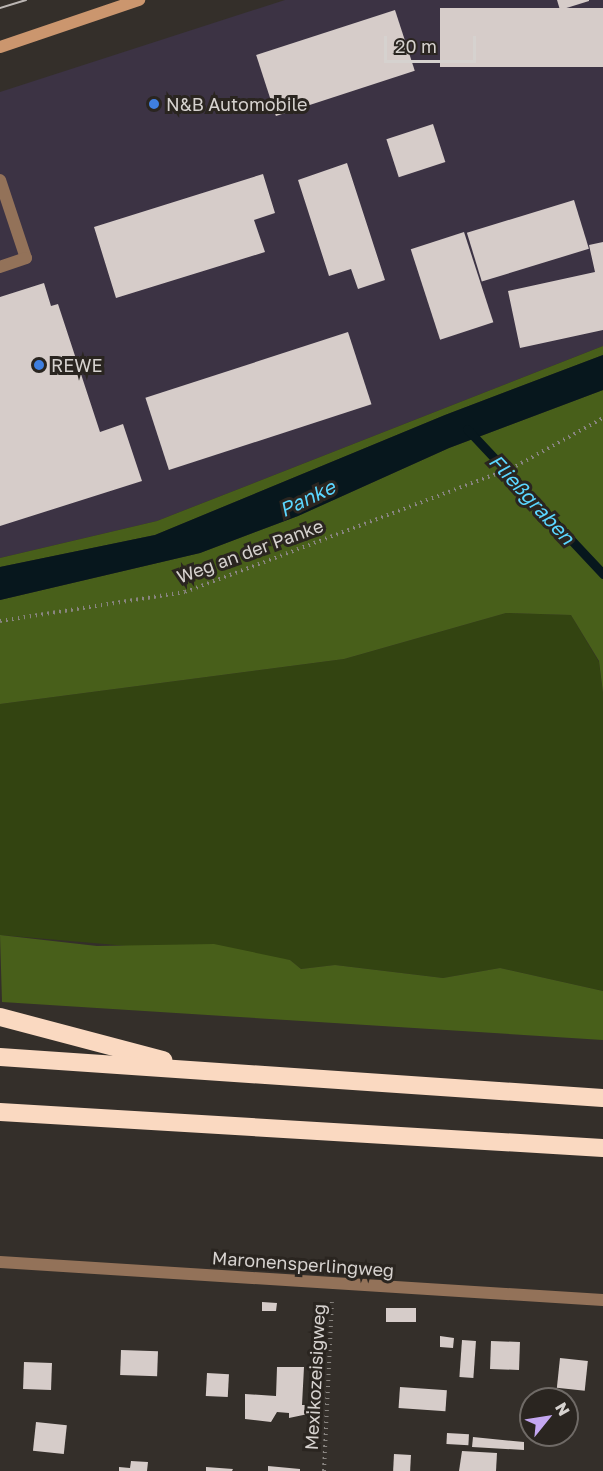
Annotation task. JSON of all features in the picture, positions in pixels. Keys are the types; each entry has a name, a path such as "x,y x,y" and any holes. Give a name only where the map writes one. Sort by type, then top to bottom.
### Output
{"highway":[{"path":"0,1017 205,1072"},
{"path":"0,1057 603,1098"},
{"path":"0,1112 603,1148"}],"main road":[{"path":"0,47 139,0"}],"lane":[{"path":"0,180 26,258 0,267"},
{"name":"Maronensperlingweg","path":"0,1262 603,1300"}],"path":[{"name":"Weg an der Panke","path":"0,621 184,592 516,466 603,418"},
{"name":"Mexikozeisigweg","path":"324,1471 333,1284"}],"shaded area":[{"path":"285,0 603,0 603,346 157,521 0,558 0,92"}],"green space":[{"path":"603,346 603,355 445,415 155,535 0,567 0,558 157,521"},
{"path":"603,390 603,693 599,661 571,615 506,613 344,659 0,704 0,600 200,553 298,516 449,448"},
{"path":"506,613 571,615 599,662 603,693 603,991 500,968 443,978 335,965 301,969 290,960 0,935 0,704 344,659"},
{"path":"0,935 97,946 214,944 290,960 301,969 335,965 443,978 500,968 603,991 603,1040 2,1002"}],"water":[{"name":"Panke","path":"603,355 603,390 449,448 298,516 200,553 0,600 0,567 155,535 445,415"}],"building":[{"path":"557,0 589,0 589,1 560,10"},
{"path":"440,8 603,8 603,67 440,67"},
{"path":"395,10 415,71 276,116 256,55"},
{"path":"433,124 445,162 399,177 386,139"},
{"path":"347,163 385,280 358,289 351,269 329,276 298,180"},
{"path":"263,174 275,213 254,220 265,252 116,298 94,227"},
{"path":"574,200 589,249 482,282 467,233"},
{"path":"464,232 493,322 440,340 411,249"},
{"path":"603,242 603,330 520,348 508,291 595,272 589,245"},
{"name":"REWE","path":"44,283 51,306 58,304 100,432 123,424 142,481 0,526 0,297"},
{"path":"348,332 371,404 169,470 145,398"},
{"path":"262,1302 277,1303 276,1311 262,1311"},
{"path":"386,1308 416,1308 416,1322 386,1322"},
{"path":"440,1336 454,1338 453,1348 440,1347"},
{"path":"462,1340 476,1341 473,1378 459,1377"},
{"path":"491,1341 520,1342 519,1370 490,1369"},
{"path":"121,1350 158,1351 157,1376 120,1375"},
{"path":"560,1358 588,1361 585,1391 579,1390 579,1387 557,1387"},
{"path":"24,1362 52,1363 51,1390 23,1389"},
{"path":"277,1367 304,1367 302,1405 308,1405 308,1414 289,1418 289,1413 277,1412 271,1422 245,1419 245,1394 276,1396"},
{"path":"207,1373 229,1374 228,1397 206,1396"},
{"path":"400,1387 447,1390 445,1411 399,1408"},
{"path":"36,1422 67,1425 64,1454 33,1451"},
{"path":"447,1433 469,1434 468,1445 446,1444"},
{"path":"473,1437 519,1442 519,1447 524,1447 524,1450 472,1447"},
{"path":"462,1451 497,1453 496,1471 459,1471"},
{"path":"394,1454 411,1455 410,1471 393,1471"},
{"path":"131,1461 148,1462 147,1471 119,1471 119,1467 130,1468"},
{"path":"268,1466 300,1469 300,1471 268,1471"},
{"path":"206,1467 233,1469 232,1471 206,1471"}],"waterway":[{"name":"Fließgraben","path":"467,429 603,574"}],"tram line":[{"path":"0,8 26,0"}],"place":[{"name":"N&B Automobile","path":"154,104"},
{"name":"REWE","path":"39,365"}]}
